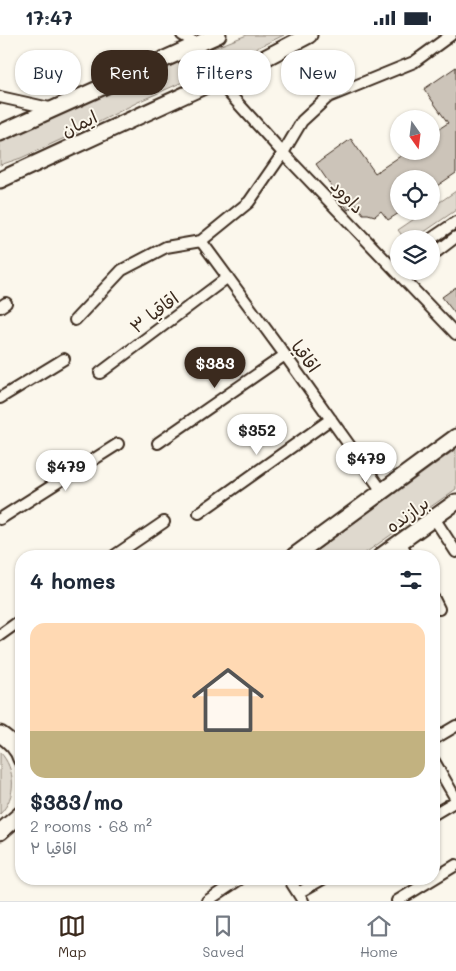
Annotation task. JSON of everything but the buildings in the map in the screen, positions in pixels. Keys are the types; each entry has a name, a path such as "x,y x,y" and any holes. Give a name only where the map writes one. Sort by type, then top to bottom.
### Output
{"main road":[{"name":"ایمان","path":"0,133 218,35"},
{"name":"ایمان","path":"271,55 309,35"},
{"name":"ایمان","path":"0,180 184,95"},
{"name":"برازنده","path":"302,550 456,437"},
{"name":"برازنده","path":"389,550 456,502"},
{"path":"0,734 15,748"},
{"path":"0,832 15,819"}],"street":[{"path":"182,35 198,44"},
{"path":"75,320 122,270 166,247 201,241 249,202 283,153 302,121 328,97 414,62 451,35"},
{"name":"داوود","path":"231,95 283,153 390,259"},
{"path":"0,97 55,109"},
{"path":"440,233 456,221"},
{"path":"440,249 456,237"},
{"name":"اقاقیا","path":"201,241 286,355 382,491"},
{"name":"اقاقیا ۳","path":"100,373 228,277"},
{"name":"داوود","path":"406,280 456,334"},
{"path":"158,443 286,355"},
{"path":"0,397 64,359"},
{"path":"198,513 331,419"},
{"path":"0,519 118,444"},
{"path":"434,518 456,552"},
{"path":"123,550 164,522"},
{"path":"400,542 405,550"},
{"path":"0,635 15,624"},
{"path":"440,735 456,726"},
{"path":"440,772 456,800 440,810"},
{"path":"440,875 456,865"},
{"path":"207,901 231,885"},
{"path":"293,885 300,897 315,885"},
{"path":"397,901 423,885"}],"shaded area":[{"path":"247,35 284,35 253,50 208,50"},
{"path":"178,62 178,84 168,89 168,66"},
{"path":"97,95 154,95 21,158 0,165 0,138"},
{"path":"456,191 456,210 427,230 398,230 413,220 440,220 440,202"},
{"path":"456,449 456,489 370,550 317,550"},
{"path":"0,752 9,766 12,775 12,791 6,807 0,814"}]}
